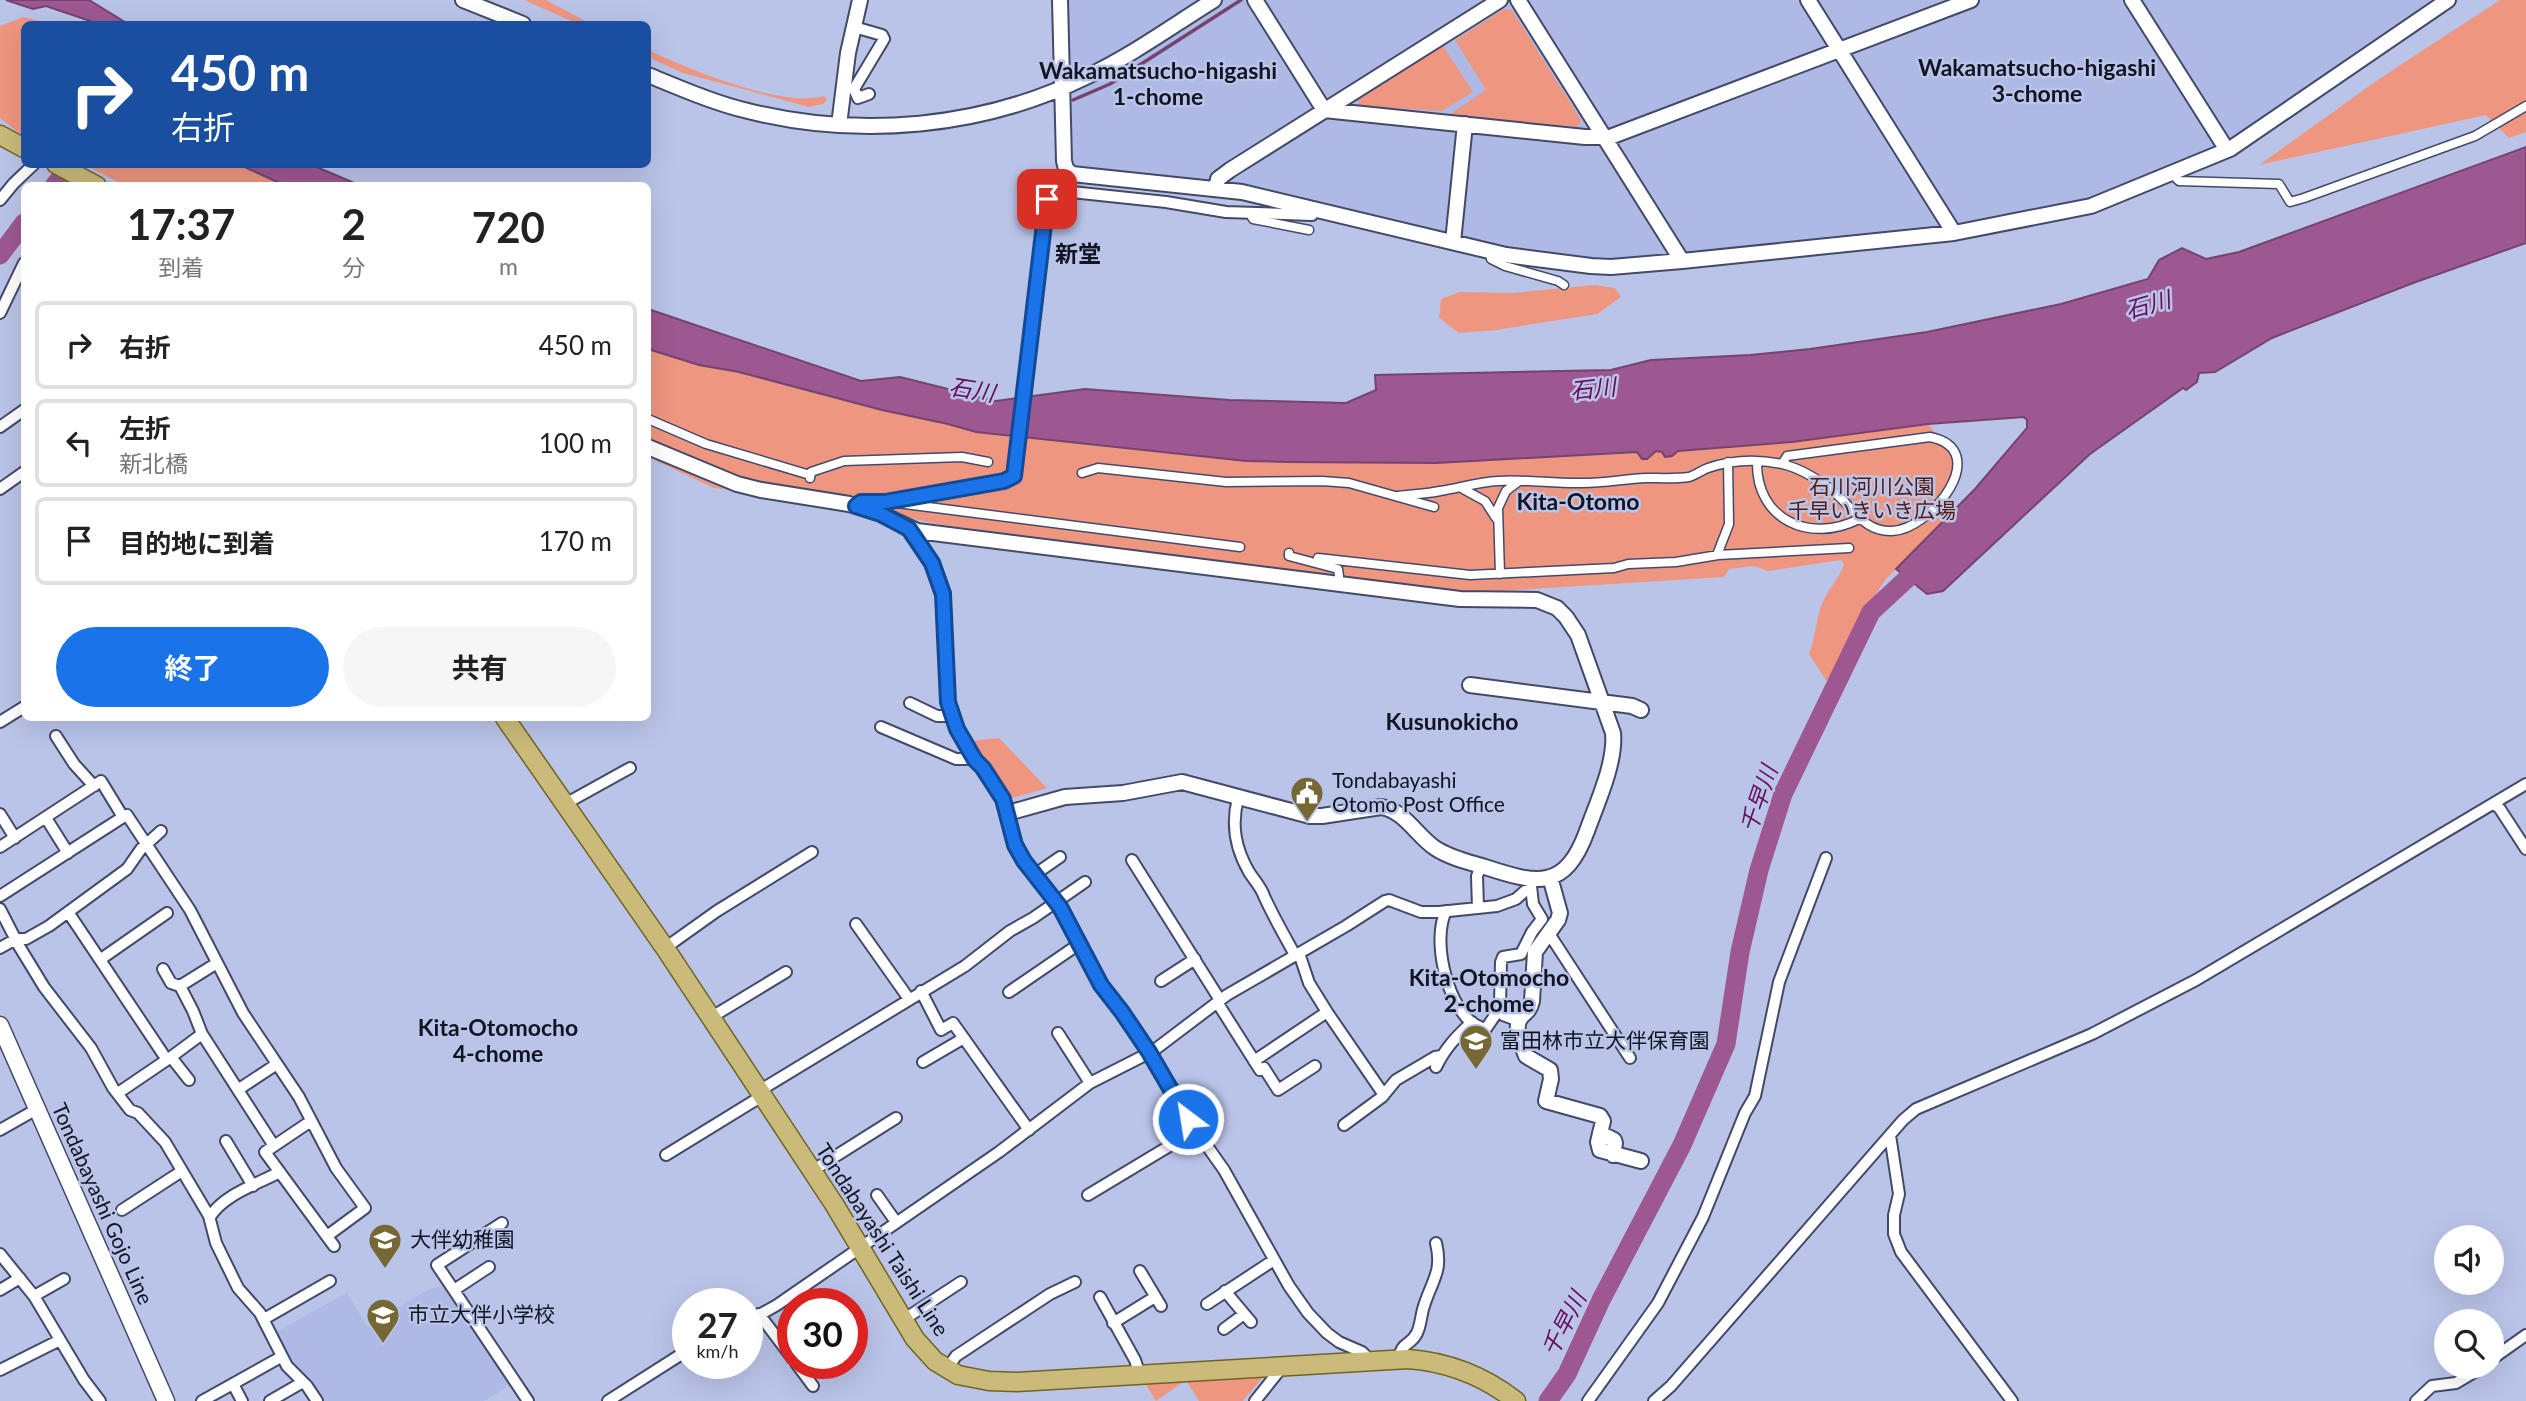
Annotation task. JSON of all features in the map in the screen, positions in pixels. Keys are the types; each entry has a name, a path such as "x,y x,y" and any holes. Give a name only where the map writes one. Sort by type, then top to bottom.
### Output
{"main road":[{"path":"0,135 21,146"},
{"path":"63,168 90,182"},
{"name":"Tondabayashi Taishi Line","path":"507,721 665,948 812,1171 921,1347 947,1369 969,1378 1003,1382 1399,1359 1433,1362 1465,1370 1514,1399"},
{"name":"Tondabayashi Gojo Line","path":"0,1025 166,1401"}],"street":[{"path":"463,0 516,21"},
{"path":"839,125 848,53 860,0"},
{"path":"1060,0 1064,161 1068,172 1242,192 1490,251 1601,266 1682,261 1954,233 2091,206 2227,150 2448,0"},
{"path":"651,76 747,111 839,125 877,127 942,121 1025,102 1062,88 1109,65 1214,0"},
{"path":"1255,0 1325,110"},
{"path":"1216,190 1218,178 1500,0"},
{"path":"1518,0 1682,261"},
{"path":"1808,0 1954,233"},
{"path":"1325,110 1585,137 1610,136 1970,0"},
{"path":"2132,0 2227,150"},
{"path":"854,27 882,35 884,38 854,89 859,97 869,94"},
{"path":"2171,173 2179,181 2279,184 2290,201 2475,136 2526,106"},
{"path":"1453,242 1465,124"},
{"path":"0,200 30,168"},
{"path":"885,502 1004,481 1014,476 1048,193 1062,191 1250,214 1312,215 1314,208"},
{"path":"1250,214 1253,219 1309,230"},
{"path":"1490,251 1491,259 1505,266 1564,285"},
{"path":"0,313 21,269"},
{"path":"0,427 21,412"},
{"path":"651,420 706,444 810,477 811,472 845,461 962,457 988,462"},
{"path":"1398,496 1496,481 1584,483 1690,477 1728,462 1757,462 1782,464 1803,472 1826,486 1846,503 1859,519 1880,530 1894,531 1921,522 1953,484 1958,471 1957,459 1941,439 1916,438 1787,456 1782,464"},
{"path":"651,448 737,484 856,506 881,514 909,529 1460,599 1537,600 1557,608 1573,626 1613,733 1610,760 1581,847 1569,864 1550,877 1531,886 1506,904 1420,912 1385,901 1218,1001 1149,1052 1090,1083 1030,1130 777,1305 763,1312"},
{"path":"1717,555 1726,537 1730,510 1728,462"},
{"path":"1757,462 1757,474 1763,494 1773,512 1791,524 1809,528 1834,527 1859,519"},
{"path":"1083,473 1098,468 1226,482 1322,481 1349,484 1434,507"},
{"path":"0,489 21,474"},
{"path":"1500,574 1498,508 1506,491 1519,481"},
{"path":"1460,488 1475,493 1485,501 1497,521"},
{"path":"856,506 866,502 885,502 1240,547"},
{"path":"909,529 932,563 943,594 948,702 952,716 972,755 998,790 1008,813 1015,845 1056,902 1101,985 1149,1052 1181,1109 1224,1170 1274,1260 1308,1313 1333,1338 1362,1352 1371,1361"},
{"path":"1318,558 1470,575 1615,568 1628,564 1676,562 1717,555 1849,548"},
{"path":"1289,553 1289,556 1338,569 1339,576"},
{"path":"1470,685 1632,706 1641,710"},
{"path":"910,703 937,716 952,716"},
{"path":"0,723 21,709"},
{"path":"881,727 956,759 966,759 972,755"},
{"path":"56,736 74,764 93,786"},
{"path":"565,804 630,768"},
{"path":"0,847 101,781 123,817"},
{"path":"1008,813 1065,797 1123,793 1182,782 1310,816 1381,807 1399,815 1437,849 1531,886"},
{"path":"1654,1401 1671,1386 1890,1135 1916,1109 2092,1034 2196,980 2526,784"},
{"path":"1238,798 1234,812 1234,835 1248,870 1297,954 1309,983 1384,1095"},
{"path":"2494,803 2526,849"},
{"path":"0,814 15,838"},
{"path":"0,896 127,815 190,910 243,1013 277,1064 311,1121 336,1168 365,1208 330,1241 265,1152 311,1121"},
{"path":"46,818 68,853"},
{"path":"0,948 16,939 26,939 68,912 127,869 146,844 161,831"},
{"path":"665,948 717,911 811,852"},
{"path":"1034,875 1059,857"},
{"path":"1588,1401 1658,1303 1703,1217 1745,1113 1755,1096 1779,982 1826,858"},
{"path":"1132,860 1195,959 1260,1070 1264,1068 1278,1090 1315,1066"},
{"path":"1478,908 1477,876 1481,866"},
{"path":"1550,877 1560,913 1535,952 1530,1009 1519,1021 1517,1030 1526,1056 1550,1070 1551,1079 1546,1101 1600,1116 1603,1121 1598,1142 1600,1150 1641,1161"},
{"path":"666,1155 921,991 965,966 1010,931 1085,882"},
{"path":"1519,1021 1503,1015 1500,1003 1503,957 1521,954 1542,919 1533,904 1531,886"},
{"path":"0,909 44,987 76,1027 117,1093 130,1110 138,1113 165,1142 210,1217 216,1243 238,1288 264,1319 281,1357 317,1401"},
{"path":"1446,911 1442,920 1444,975 1461,1008 1472,1023 1485,1030 1502,1009"},
{"path":"68,912 167,1056 189,1080"},
{"path":"101,959 167,913"},
{"path":"856,924 909,999"},
{"path":"1548,932 1630,1058"},
{"path":"1009,992 1079,944"},
{"path":"1161,981 1195,959"},
{"path":"163,969 171,984 180,986 217,963"},
{"path":"710,1018 786,972"},
{"path":"180,986 194,1011 202,1034 274,1146"},
{"path":"921,991 941,1030 953,1023 1030,1130"},
{"path":"1254,1060 1327,1012"},
{"path":"1436,1067 1458,1033 1472,1023"},
{"path":"1058,1033 1090,1083"},
{"path":"117,1093 202,1034"},
{"path":"923,1062 964,1038"},
{"path":"1344,1125 1384,1095 1396,1080 1435,1056 1441,1056"},
{"path":"239,1089 277,1064"},
{"path":"0,1130 37,1109"},
{"path":"812,1171 896,1118"},
{"path":"1088,1195 1196,1130"},
{"path":"1890,1135 1899,1194 1894,1214 1894,1234 1901,1252 2012,1401"},
{"path":"226,1141 253,1186"},
{"path":"122,1210 140,1206 182,1171"},
{"path":"210,1217 215,1208 280,1172"},
{"path":"877,1195 896,1222"},
{"path":"502,1223 437,1265 528,1401"},
{"path":"1399,1359 1401,1348 1417,1333 1426,1300 1436,1278 1439,1256 1436,1243"},
{"path":"0,1254 34,1296 83,1380 100,1401"},
{"path":"1207,1304 1274,1260"},
{"path":"454,1290 489,1267"},
{"path":"1113,1323 1158,1302 1140,1271"},
{"path":"0,1290 20,1278"},
{"path":"34,1296 64,1279"},
{"path":"264,1319 330,1281"},
{"path":"903,1320 961,1282"},
{"path":"947,1369 956,1356 1050,1294 1075,1282"},
{"path":"1224,1329 1247,1318 1225,1291"},
{"path":"1100,1297 1135,1360 1140,1375"},
{"path":"763,1319 777,1338"},
{"path":"2504,1351 2526,1335"},
{"path":"0,1370 60,1340"},
{"path":"202,1401 281,1357"},
{"path":"608,1401 672,1360"},
{"path":"1255,1401 1283,1366"},
{"path":"808,1379 813,1386"},
{"path":"2416,1401 2431,1386 2456,1384 2464,1379"},
{"path":"270,1401 303,1382"},
{"path":"233,1384 242,1401"}],"shaded area":[{"path":"1068,0 2437,0 2231,138 2204,152 2089,198 1957,227 1612,262 1511,253 1267,190 1071,167"},
{"name":"市立大伴小学校","path":"444,1286 511,1384 484,1401 322,1401 291,1366 274,1333 347,1293 367,1326 429,1289"}],"green space":[{"path":"524,0 546,0 585,21 571,21"},
{"path":"2500,0 2526,0 2526,132 2509,138 2486,115 2259,165 2379,79"},
{"path":"1504,9 1512,10 1581,120 1578,127 1447,116 1486,90 1455,40"},
{"path":"23,17 40,21 21,21 21,135 0,118 0,26"},
{"path":"1443,46 1473,92 1442,111 1360,106 1357,98"},
{"path":"651,51 710,76 760,92 784,97 824,96 827,99 823,104 809,107 683,73 651,58"},
{"path":"91,168 247,168 277,182 118,182"},
{"path":"1595,285 1615,288 1621,297 1597,314 1459,333 1439,318 1441,299 1460,292 1512,293"},
{"name":"石川河川公園 千早いきいき広場","path":"651,350 699,365 739,372 976,432 1246,461 1436,463 1637,452 1662,452 1665,457 1678,451 1792,442 1928,424 1957,459 1949,501 1950,515 1885,580 1852,633 1830,679 1826,680 1809,654 1821,606 1844,565 1841,560 1768,571 1754,566 1729,569 1724,577 1466,593 942,525 901,516 893,512 884,501 866,502 737,484 722,489 714,488 651,458"},
{"path":"999,738 1047,788 1009,799 971,741"},
{"path":"1267,1372 1243,1401 1199,1401 1186,1380 1156,1401 1143,1380"}],"water":[{"path":"6,0 89,0 123,21 90,21 46,6 33,9"},
{"name":"石川","path":"2526,147 2526,243 2413,283 2272,338 2215,372 2199,373 2197,382 2186,390 2183,388 2090,454 1943,591 1927,594 1896,569 1975,489 2027,428 2027,420 2024,417 1928,424 1792,442 1678,451 1665,457 1662,452 1656,451 1647,459 1642,459 1637,452 1436,463 1246,461 976,432 739,372 699,365 651,350 651,310 861,381 900,377 996,401 1085,389 1229,400 1346,403 1376,390 1375,375 1611,370 1651,360 1810,349 1927,332 2061,304 2148,279 2159,260 2182,248 2206,259 2239,252"},
{"path":"247,168 319,168 352,182 277,182"}],"waterway":[{"path":"1073,100 1110,84 1241,0"},
{"path":"57,182 68,168"},
{"path":"0,255 21,227"},
{"name":"千早川","path":"1548,1401 1567,1374 1601,1300 1682,1145 1726,1044 1740,952 1759,870 1783,794 1871,612 1925,562"}],"place":[{"name":"Tondabayashi Otomo Post Office","path":"1307,823"},
{"name":"富田林市立大伴保育園","path":"1476,1071"},
{"name":"大伴幼稚園","path":"385,1270"},
{"name":"市立大伴小学校","path":"383,1345"}],"district":[{"name":"Wakamatsucho-higashi 3-chome","path":"2037,81"},
{"name":"Wakamatsucho-higashi 1-chome","path":"1158,84"},
{"name":"新堂","path":"1078,254"},
{"name":"Kita-Otomo","path":"1578,502"},
{"name":"Kusunokicho","path":"1452,722"},
{"name":"Kita-Otomocho 2-chome","path":"1489,991"},
{"name":"Kita-Otomocho 4-chome","path":"498,1041"}],"route":[{"path":"1047,199 1014,476 1004,481 885,502 861,502 856,506 881,514 909,529 932,563 943,594 948,702 963,743 1003,799 1009,815 1011,834 1024,861 1060,907 1101,985 1149,1052 1188,1119"}]}
